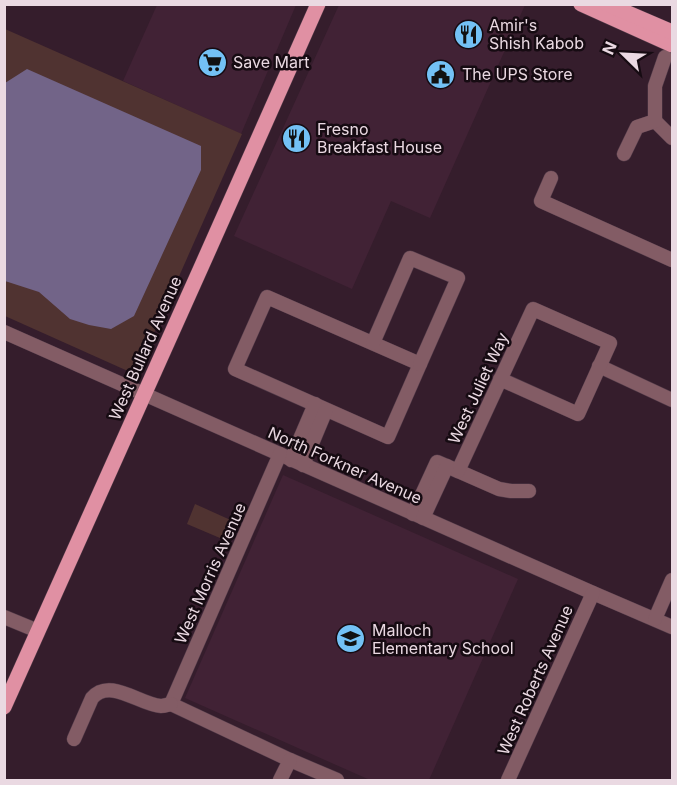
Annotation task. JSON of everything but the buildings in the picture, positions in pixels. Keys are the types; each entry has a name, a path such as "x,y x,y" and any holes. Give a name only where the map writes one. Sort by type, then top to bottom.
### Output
{"main road":[{"name":"West Bullard Avenue","path":"4,707 224,220 318,4"},
{"path":"581,4 669,51"},
{"path":"607,4 672,32"},
{"path":"628,4 672,24"}],"street":[{"path":"669,51 655,86 655,121 672,138"},
{"path":"624,154 637,128 655,121"},
{"path":"551,177 541,201 672,260"},
{"path":"373,343 410,258 458,278 388,437 235,369 267,297 420,364"},
{"name":"West Juliet Way","path":"418,516 500,379 532,309 610,343 599,366"},
{"name":"North Forkner Avenue","path":"4,332 672,627"},
{"path":"500,379 578,414 599,366 672,400"},
{"name":"West Morris Avenue","path":"171,704 291,460 321,407"},
{"path":"448,466 499,489 529,491"},
{"path":"655,619 672,580"},
{"name":"West Roberts Avenue","path":"508,780 593,593"},
{"path":"4,617 38,631"},
{"path":"74,739 92,698 97,692 102,690 118,692 161,706 171,704 338,780"},
{"path":"280,780 290,760"}],"shaded area":[{"path":"157,5 296,5 241,134 123,81"},
{"path":"339,5 525,5 430,218 391,201 352,289 234,236"},
{"path":"5,29 242,134 138,369 130,372 5,316"},
{"path":"27,69 201,146 201,170 134,316 111,329 70,319 39,292 5,281 5,83"},
{"name":"Malloch Elementary School","path":"283,475 518,579 429,780 370,780 185,698"},
{"path":"195,504 235,522 227,541 187,524"}],"place":[{"name":"Amir's Shish Kabob","path":"468,34"},
{"name":"Save Mart","path":"212,62"},
{"name":"The UPS Store","path":"441,74"},
{"name":"Fresno Breakfast House","path":"296,138"},
{"name":"Malloch Elementary School","path":"351,639"}]}
